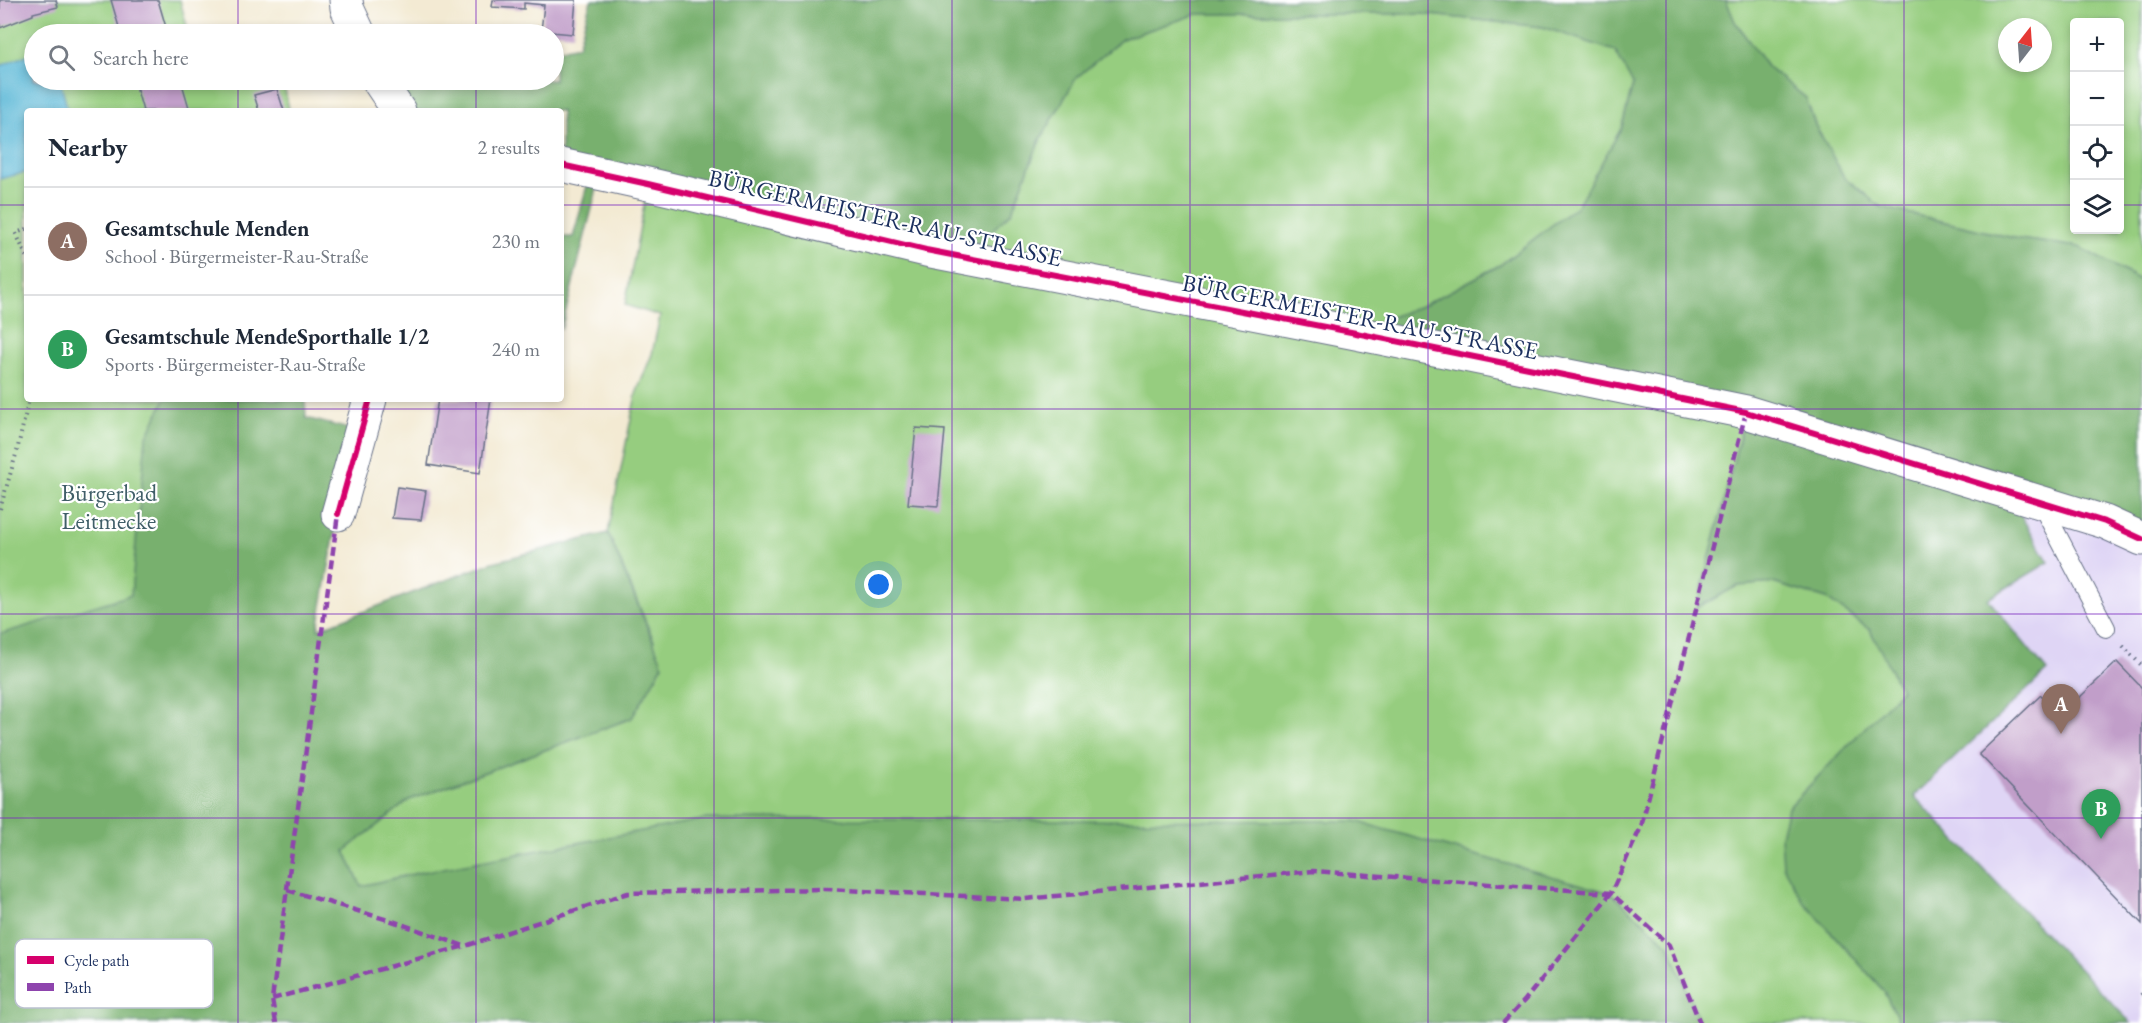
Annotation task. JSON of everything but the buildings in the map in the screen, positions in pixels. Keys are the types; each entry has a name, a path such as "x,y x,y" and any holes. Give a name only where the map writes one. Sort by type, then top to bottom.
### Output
{"street":[{"path":"345,0 354,24"},
{"path":"385,90 397,108"},
{"name":"BÜRGERMEISTER-RAU-STRASSE","path":"564,166 926,250 1351,332 1746,412 2105,522 2142,539"},
{"path":"338,514 369,402"}],"lane":[{"path":"2040,502 2106,628"}],"path":[{"path":"24,230 16,233 24,251"},
{"path":"0,509 18,452 28,402"}],"shaded area":[{"path":"2007,492 2142,539 2142,1023 2131,1023 1914,796 2047,671 1988,599"}],"green space":[{"name":"Bürgerbad Leitmecke","path":"0,0 180,0 186,24 24,24 24,90 285,90 289,108 24,108 24,402 277,402 278,574 0,650"},
{"path":"591,0 1726,0 1735,22 1768,68 1806,98 1815,125 1844,177 1881,207 2018,239 2079,247 2142,281 2142,539 2007,493 2049,562 1988,599 2047,671 1914,796 2131,1023 1900,1023 1883,990 1803,901 1783,866 1781,835 1788,808 1901,690 1870,630 1827,599 1773,583 1737,586 1697,608 1746,412 1351,332 1424,305 1500,265 1577,206 1622,127 1633,84 1615,51 1543,27 1422,14 1197,14 1122,39 1076,78 1039,142 1012,211 978,244 601,173 564,318 564,237 573,237 591,171 564,166 564,108 397,108 384,90 564,90 564,49 578,46"},
{"path":"1726,0 2142,0 2142,281 2079,247 2018,239 1881,207 1844,177 1815,125 1806,98 1768,68 1735,22"},
{"path":"1197,14 1422,14 1543,27 1615,51 1633,84 1622,127 1577,206 1500,265 1424,305 1352,332 1746,412 1697,607 1737,586 1773,583 1827,599 1870,630 1902,690 1788,808 1803,901 1883,990 1900,1023 1494,1023 422,872 361,886 345,851 409,800 632,718 654,641 608,533 636,394 652,354 660,316 625,305 648,184 1012,211 1039,142 1076,78 1122,39"},
{"path":"164,402 305,402 306,418 361,432 338,514 318,629 493,562 608,533 663,665 632,718 409,800 345,851 361,886 422,872 706,819 1355,821 1611,893 1669,945 1700,1023 0,1023 0,634 131,595 146,438"}],"water":[{"path":"24,56 24,90 63,90 67,108 24,108 24,173 0,179 0,66"}],"marked path":[{"path":"1503,1023 1525,1000 1611,893 1641,827 1746,412"},
{"path":"276,1023 272,999 338,514"},
{"path":"272,999 465,946 628,893 825,889 1025,899 1313,871 1611,893 1669,945 1700,1023"},
{"path":"287,890 395,922 464,946"}],"cycle path":[{"path":"564,166 926,250 1351,332 1746,412 2105,522 2142,539"},
{"path":"338,514 369,402"}],"place":[{"name":"Gesamtschule Menden","path":"2061,734"},
{"name":"Gesamtschule MendeSporthalle 1/2","path":"2101,839"}]}
